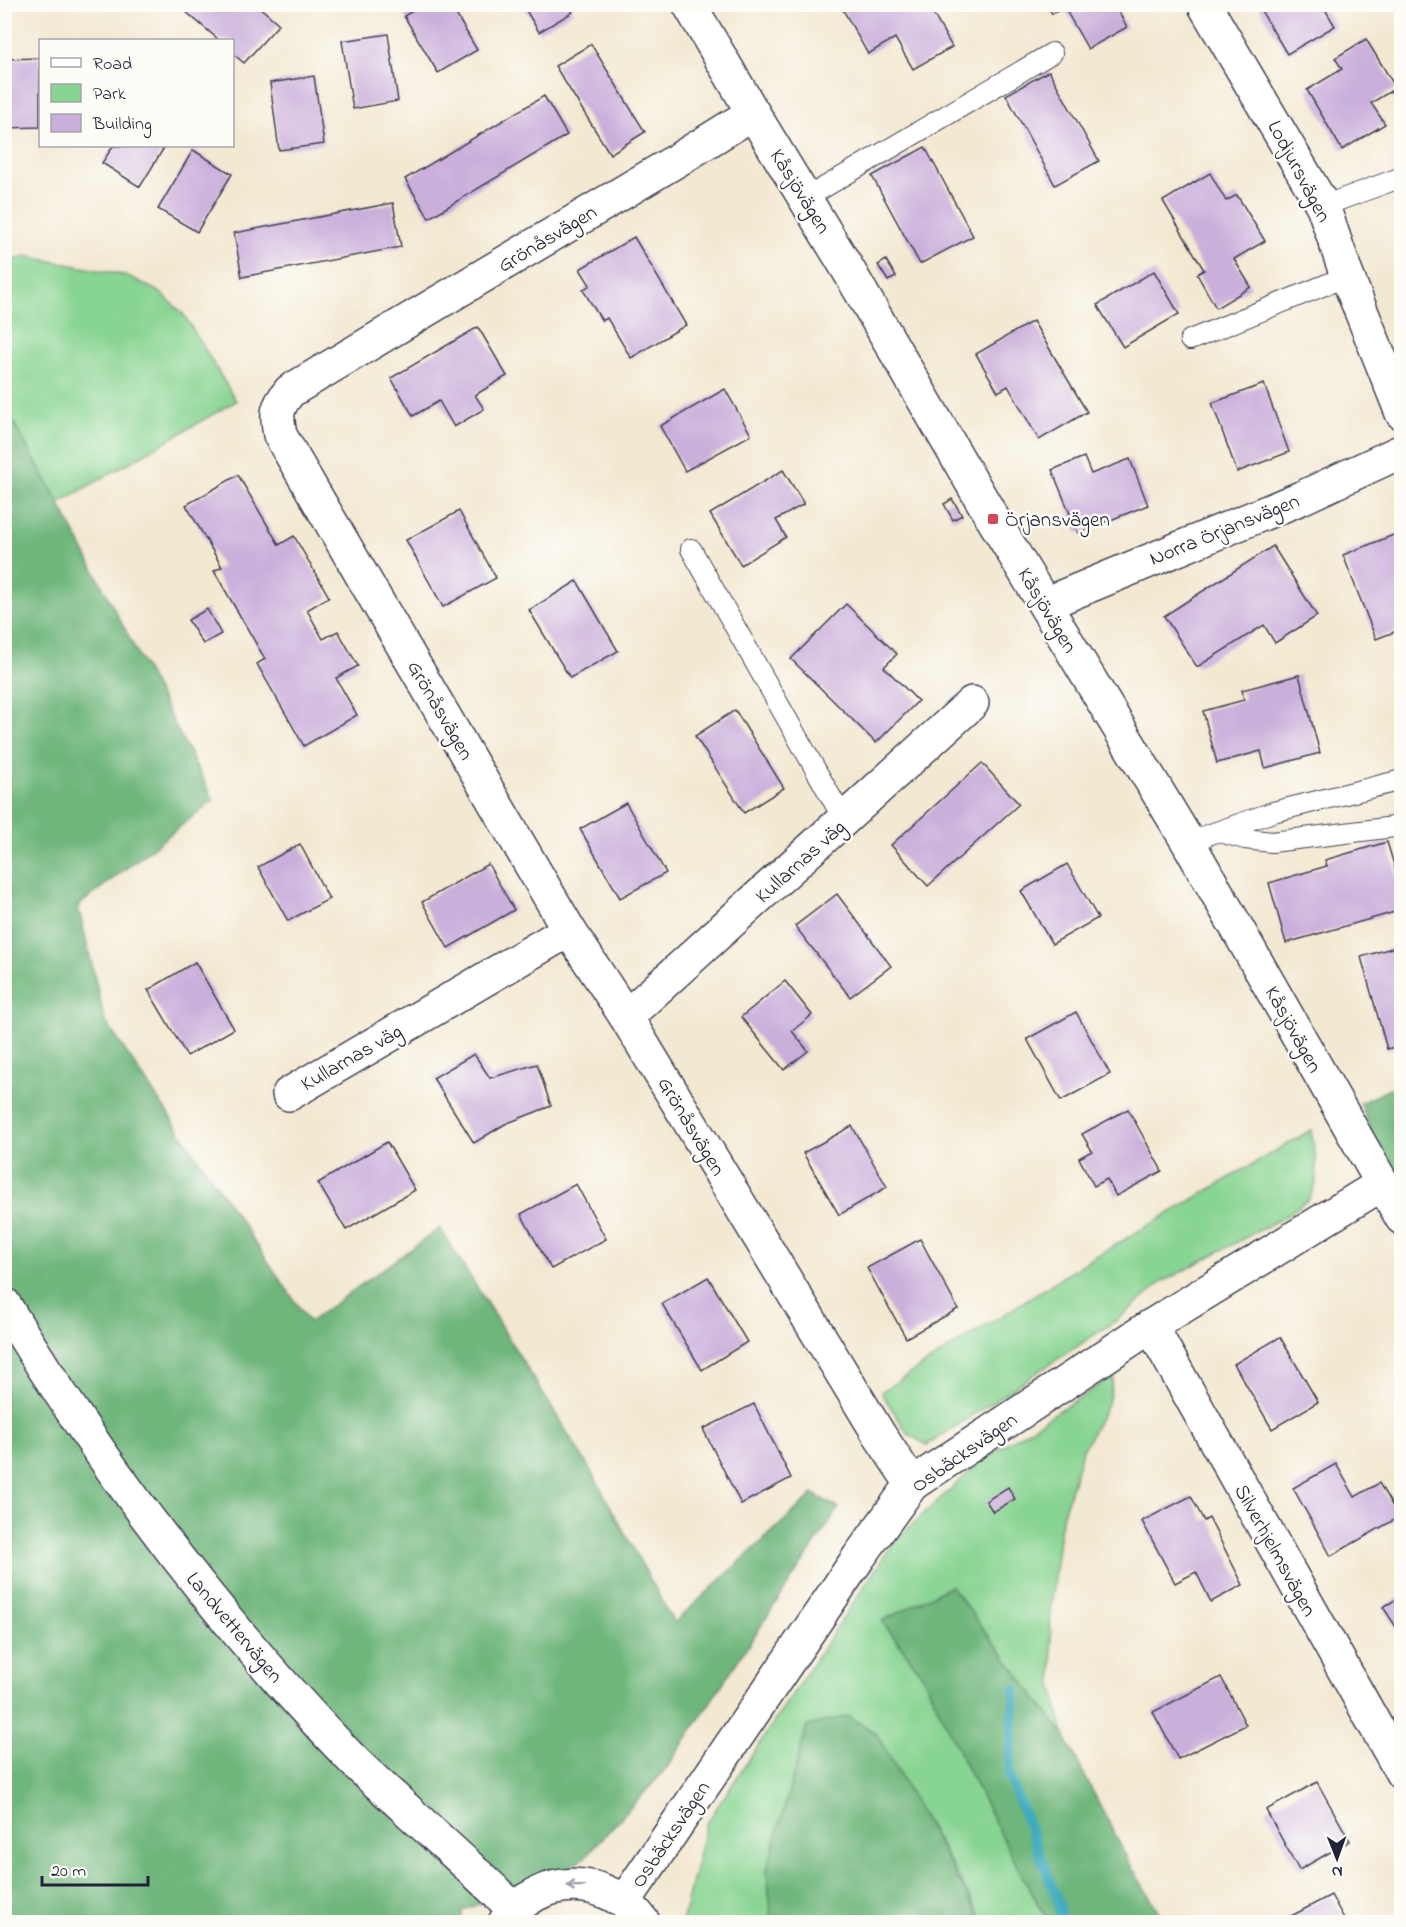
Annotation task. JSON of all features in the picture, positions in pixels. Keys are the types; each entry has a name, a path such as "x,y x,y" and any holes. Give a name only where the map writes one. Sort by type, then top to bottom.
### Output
{"street":[{"name":"Kåsjövägen","path":"689,4 806,198 993,519 1188,842 1401,1218"},
{"name":"Lodjursvägen","path":"1204,4 1323,206 1347,276 1401,413"},
{"name":"Grönåsvägen","path":"753,113 680,159 290,391 278,405 276,417 280,435 569,930 626,1017 880,1436 912,1484"},
{"name":"Norra Örjansvägen","path":"1046,604 1300,498 1401,451"},
{"name":"Kullarnas väg","path":"626,1017 972,703"},
{"name":"Kullarnas väg","path":"289,1094 569,930"},
{"name":"Osbäcksvägen","path":"633,1912 846,1576 912,1484 1151,1326 1382,1184"},
{"name":"Landvettervägen","path":"4,1304 111,1467 183,1565 264,1663 350,1757 510,1916 537,1894 562,1886 588,1886 613,1894 633,1912"},
{"name":"Silverhjelmsvägen","path":"1151,1326 1401,1773"}],"lane":[{"path":"806,198 1052,53"},
{"path":"1323,206 1401,177"},
{"path":"1190,340 1347,276"},
{"path":"691,549 844,820"},
{"path":"1188,842 1274,812 1401,780"},
{"path":"1220,832 1245,840 1272,842 1401,826"}],"green space":[{"path":"26,256 128,276 161,293 184,315 236,401 59,503 5,407 4,263"},
{"path":"4,407 59,503 214,800 78,906 105,1021 309,1322 440,1228 591,1471 674,1623 813,1494 839,1508 666,1769 584,1858 556,1877 463,1910 461,1922 5,1922"},
{"path":"1401,1084 1401,1186 1373,1136 1360,1103"},
{"path":"1311,1130 1316,1160 1316,1183 1309,1199 1284,1217 1162,1282 1117,1320 927,1445 908,1434 881,1392 1088,1261"},
{"path":"1114,1376 1108,1403 1082,1452 1061,1521 1050,1613 1053,1686 1064,1735 951,1587 882,1621 922,1674 964,1762 1025,1881 1049,1922 984,1922 876,1733 767,1870 772,1922 682,1922 706,1824 895,1540 987,1456"},
{"path":"951,1586 1064,1735 1132,1868 1165,1922 1049,1922 1025,1881 964,1762 922,1674 882,1621"},
{"path":"848,1716 876,1733 982,1922 772,1922 767,1870 807,1726"}],"building":[{"path":"424,4 450,4 477,50 438,73 404,16"},
{"path":"522,4 568,4 573,12 539,32"},
{"path":"1047,4 1114,4 1127,27 1088,49 1064,7 1052,14"},
{"path":"1257,4 1322,4 1335,26 1287,54"},
{"path":"178,5 257,5 279,24 244,63 234,55 234,39 218,39"},
{"path":"848,5 928,5 952,47 913,69 895,38 868,54 842,8"},
{"path":"388,34 398,101 353,109 342,41"},
{"path":"1366,39 1396,88 1371,103 1385,124 1342,150 1307,90 1342,69 1335,58"},
{"path":"591,44 645,132 610,154 555,66"},
{"path":"39,58 39,127 4,128 4,59"},
{"path":"1049,71 1099,161 1055,185 1006,95"},
{"path":"314,76 324,144 279,150 270,83"},
{"path":"544,96 567,135 429,218 405,179"},
{"path":"112,147 164,147 140,187 102,163"},
{"path":"925,147 973,236 920,264 872,176"},
{"path":"193,150 232,174 197,232 158,209"},
{"path":"1210,173 1226,201 1237,195 1265,241 1234,259 1251,287 1216,308 1197,274 1204,270 1163,201"},
{"path":"393,203 401,247 242,277 234,233"},
{"path":"634,237 686,325 631,358 607,318 602,321 583,290 590,285 580,269"},
{"path":"886,260 896,277 888,281 878,265"},
{"path":"1154,271 1179,314 1123,347 1097,305"},
{"path":"1033,321 1087,412 1039,440 1008,386 998,392 976,354"},
{"path":"478,327 507,376 475,395 484,409 454,427 439,401 413,416 391,378"},
{"path":"1264,384 1289,452 1237,472 1212,403"},
{"path":"725,389 751,435 685,471 660,426"},
{"path":"1084,457 1091,474 1130,459 1148,505 1078,533 1052,470"},
{"path":"783,470 804,504 776,520 786,537 741,565 710,514"},
{"path":"238,475 279,545 294,536 329,597 307,610 323,639 338,631 358,666 336,678 357,715 304,746 257,664 265,659 214,571 222,567 186,505"},
{"path":"952,499 962,515 953,520 944,504"},
{"path":"459,511 496,578 443,607 406,540"},
{"path":"1396,534 1402,550 1402,629 1376,639 1343,555"},
{"path":"1273,546 1317,616 1275,643 1264,625 1197,667 1164,616"},
{"path":"577,581 618,651 570,678 529,610"},
{"path":"846,604 897,654 884,667 918,701 876,743 791,659"},
{"path":"207,609 221,634 203,644 188,620"},
{"path":"1299,675 1320,753 1265,768 1261,751 1217,763 1203,711 1244,700 1242,690"},
{"path":"735,710 784,788 744,813 695,736"},
{"path":"982,763 1019,804 928,886 891,845"},
{"path":"626,803 666,873 620,898 580,829"},
{"path":"1387,842 1402,891 1402,910 1286,943 1269,883 1327,866 1325,860"},
{"path":"300,844 329,899 288,921 258,867"},
{"path":"488,864 514,910 448,948 422,902"},
{"path":"1067,864 1098,918 1052,944 1021,891"},
{"path":"837,894 891,966 850,997 795,926"},
{"path":"1402,945 1402,1045 1387,1049 1361,957"},
{"path":"195,962 234,1029 187,1056 148,990"},
{"path":"785,981 812,1015 792,1031 808,1051 784,1070 741,1017"},
{"path":"1076,1012 1110,1074 1061,1101 1027,1039"},
{"path":"474,1054 490,1078 537,1064 551,1106 505,1124 474,1143 433,1078"},
{"path":"1128,1109 1162,1171 1116,1196 1107,1179 1094,1186 1079,1158 1092,1151 1082,1134"},
{"path":"852,1126 887,1187 839,1215 803,1153"},
{"path":"387,1142 415,1190 346,1230 318,1183"},
{"path":"576,1184 606,1239 551,1269 521,1214"},
{"path":"920,1239 958,1309 906,1338 867,1268"},
{"path":"708,1277 747,1342 702,1370 662,1304"},
{"path":"1280,1337 1318,1402 1272,1429 1234,1364"},
{"path":"754,1404 791,1478 741,1504 703,1429"},
{"path":"1336,1464 1355,1497 1379,1483 1399,1517 1331,1556 1293,1488"},
{"path":"1008,1487 1015,1499 993,1512 986,1501"},
{"path":"1191,1496 1204,1521 1209,1518 1243,1585 1211,1602 1196,1572 1175,1583 1142,1521"},
{"path":"1402,1596 1402,1636 1383,1607"},
{"path":"1221,1677 1246,1725 1178,1759 1153,1712"},
{"path":"1317,1782 1350,1841 1299,1870 1266,1810"},
{"path":"1331,1895 1346,1922 1280,1922"}],"waterway":[{"path":"1015,1689 1009,1776 1059,1904 1060,1922"}],"place":[{"name":"Örjansvägen","path":"993,519"}]}
